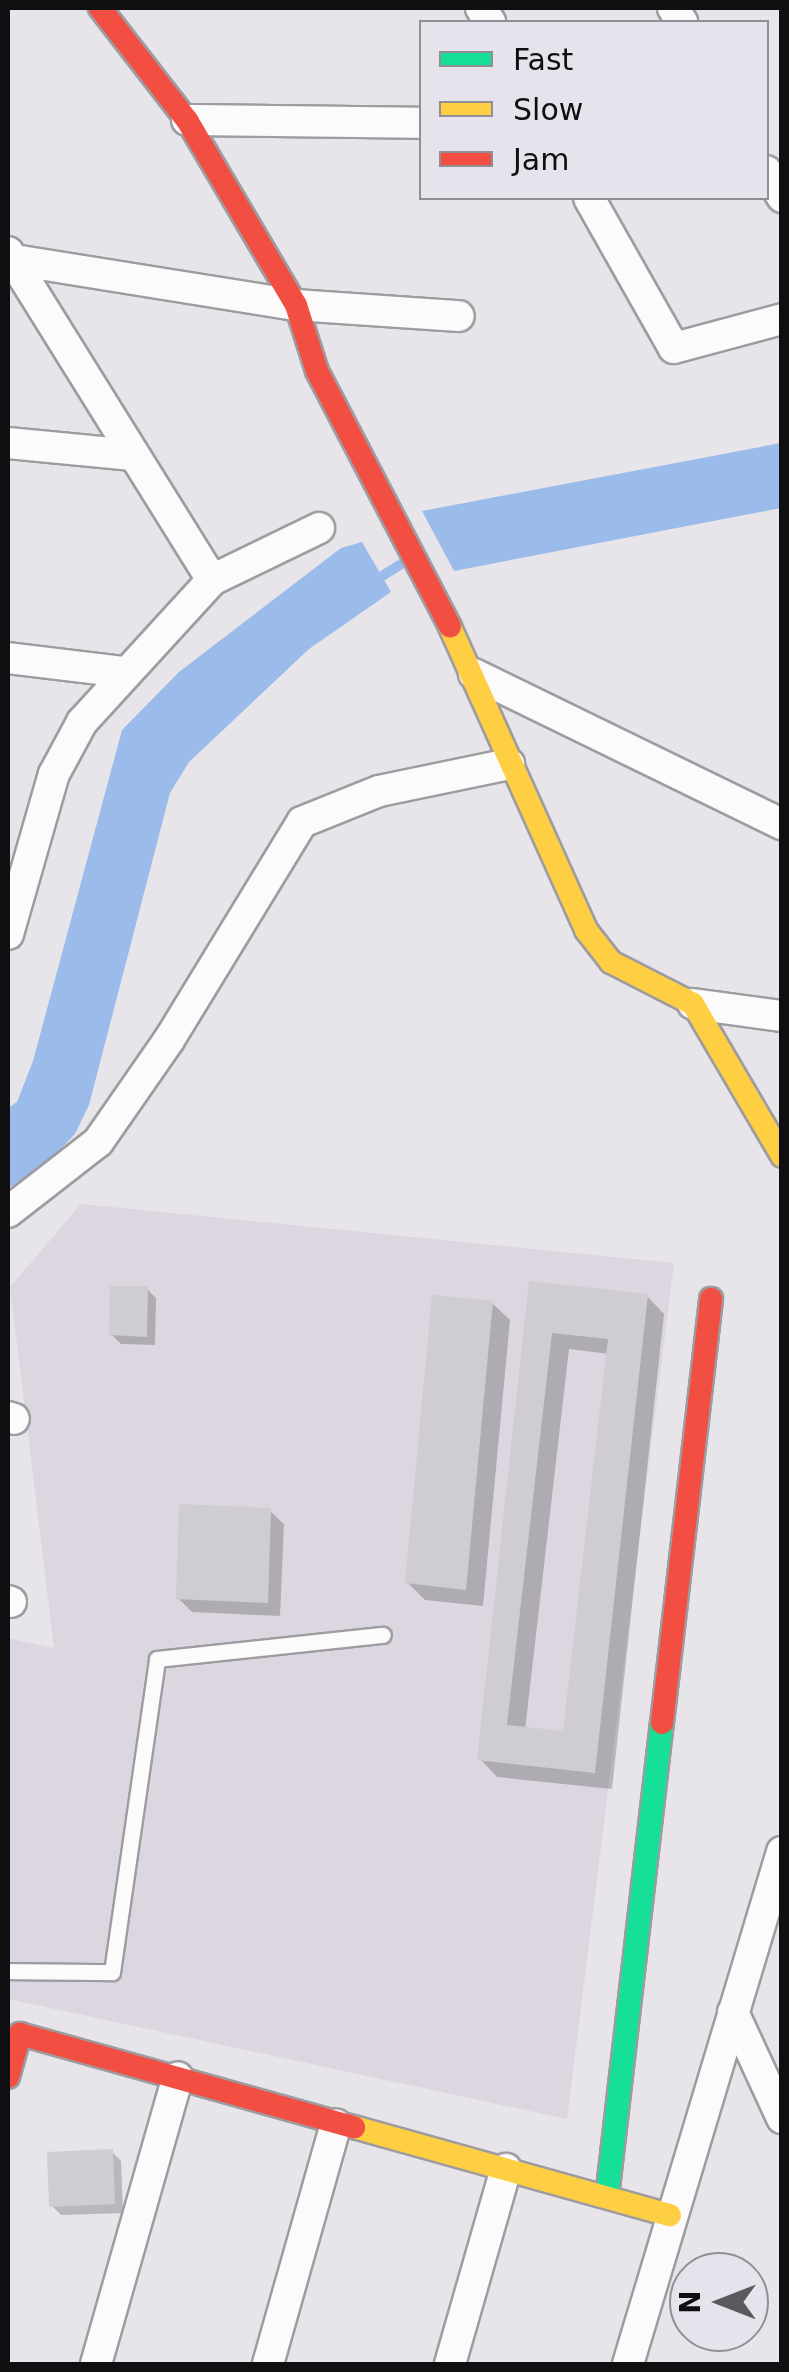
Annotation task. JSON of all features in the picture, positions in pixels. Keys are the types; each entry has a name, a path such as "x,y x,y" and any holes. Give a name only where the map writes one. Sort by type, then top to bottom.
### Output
{"street":[{"path":"100,8 187,120 296,304 317,371 474,674 508,764 586,930 611,962 692,1004 782,1016"},
{"path":"187,120 419,123"},
{"path":"590,200 674,348 782,319"},
{"path":"9,257 296,304 460,316"},
{"path":"9,257 212,580"},
{"path":"8,443 132,455"},
{"path":"8,934 13,885 54,774 82,722 212,580 320,528"},
{"path":"8,658 124,672"},
{"path":"474,674 782,824"},
{"path":"8,1212 98,1142 169,1040 302,822 379,791 508,764"},
{"path":"692,1004 782,1156"},
{"path":"607,2198 710,1299"},
{"path":"628,2364 782,1852"},
{"path":"732,2012 782,2118"},
{"path":"8,2077 20,2034 670,2215"},
{"path":"96,2364 178,2077"},
{"path":"268,2364 336,2124"},
{"path":"450,2364 506,2168"}],"lane":[{"path":"8,1971 103,1976 112,1972 158,1659 383,1636"}],"shaded area":[{"path":"81,1204 674,1263 567,2119 8,1999 8,1638 54,1648 10,1287"}],"water":[{"path":"781,443 781,508 454,571 422,511"},
{"path":"362,542 391,592 309,649 189,762 170,793 89,1105 75,1134 40,1170 8,1188 8,1108 17,1102 33,1061 122,730 179,672 341,548"}],"building":[{"path":"529,1281 648,1294 595,1773 477,1760","holes":["552,1333 608,1339 563,1731 507,1725"]},
{"path":"110,1286 148,1286 147,1337 109,1335"},
{"path":"432,1295 493,1301 466,1590 405,1583"},
{"path":"179,1504 271,1508 268,1603 176,1599"},
{"path":"113,2149 115,2204 49,2207 47,2152"}],"waterway":[{"path":"371,583 403,563"}],"traffic: fast":[{"path":"607,2197 662,1723"}],"traffic: slow":[{"path":"450,627 586,930 611,962 693,1004 782,1156"},
{"path":"354,2127 670,2215"}],"traffic: jam":[{"path":"100,8 187,120 296,305 317,371 450,627"},
{"path":"662,1723 711,1299"},
{"path":"8,2077 20,2034 354,2127"}]}
